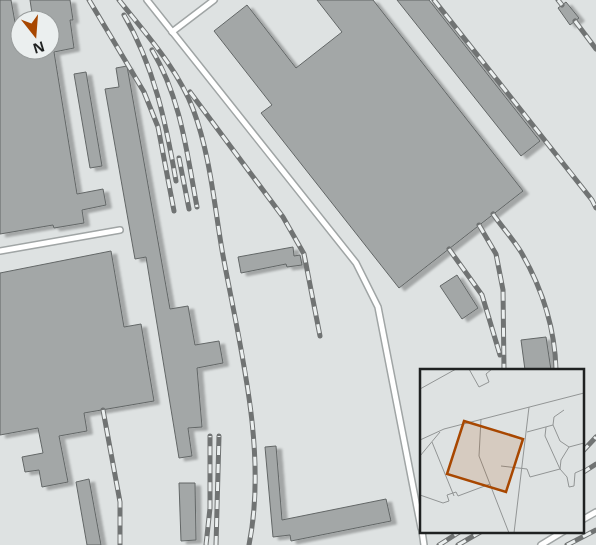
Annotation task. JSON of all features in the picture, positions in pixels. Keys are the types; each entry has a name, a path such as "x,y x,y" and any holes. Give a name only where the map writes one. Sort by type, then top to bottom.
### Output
{"lane":[{"path":"147,0 356,263 378,307 420,525"},
{"path":"172,32 214,0"},
{"path":"0,252 120,230"},
{"path":"584,519 596,512"},
{"path":"421,532 424,545"},
{"path":"541,545 562,532"}],"building":[{"path":"0,0 11,0 13,10 10,10 10,60 55,60 77,194 103,189 106,205 82,210 84,223 54,228 53,225 0,234"},
{"path":"30,0 70,0 73,20 70,20 74,48 60,51 60,10 32,10"},
{"path":"317,0 373,0 523,191 399,288 261,113 272,105 214,31 247,5 296,68 342,32"},
{"path":"397,0 429,0 540,141 521,156"},
{"path":"566,2 579,18 570,25 558,8"},
{"path":"127,66 170,309 188,306 195,345 219,341 223,363 197,368 202,427 188,428 192,456 179,458 146,257 135,259 105,89 119,87 116,68"},
{"path":"86,72 102,166 90,168 74,74"},
{"path":"293,247 294,256 300,255 302,265 287,267 286,264 241,273 238,257"},
{"path":"111,251 124,327 141,324 154,401 84,413 87,431 59,436 68,482 42,487 39,470 25,472 22,457 43,453 38,428 0,435 0,273"},
{"path":"457,275 478,308 462,319 440,286"},
{"path":"546,337 551,369 525,369 521,340"},
{"path":"276,446 282,520 386,499 391,521 291,541 290,535 273,537 265,447"},
{"path":"89,479 101,545 87,545 76,482"},
{"path":"179,483 195,483 196,540 181,541"}],"railway":[{"path":"89,0 144,92 158,127 174,211"},
{"path":"119,0 160,52 179,80 193,109 204,143 249,397 255,472 254,509 249,545"},
{"path":"434,0 592,200 596,208"},
{"path":"558,0 562,5"},
{"path":"124,15 143,54 158,95 176,181"},
{"path":"575,21 596,49"},
{"path":"152,50 170,87 182,127 197,207"},
{"path":"190,92 283,217 304,254 320,336"},
{"path":"179,158 189,209"},
{"path":"493,214 515,242 541,294 553,339 556,369"},
{"path":"479,225 496,254 503,290 504,369"},
{"path":"449,249 482,295 500,355"},
{"path":"103,410 120,502 120,545"},
{"path":"206,545 210,508 210,436"},
{"path":"216,545 219,436"},
{"path":"584,450 596,437"},
{"path":"584,472 596,464"},
{"path":"567,545 596,530"},
{"path":"439,545 459,532"},
{"path":"458,545 480,532"}]}
